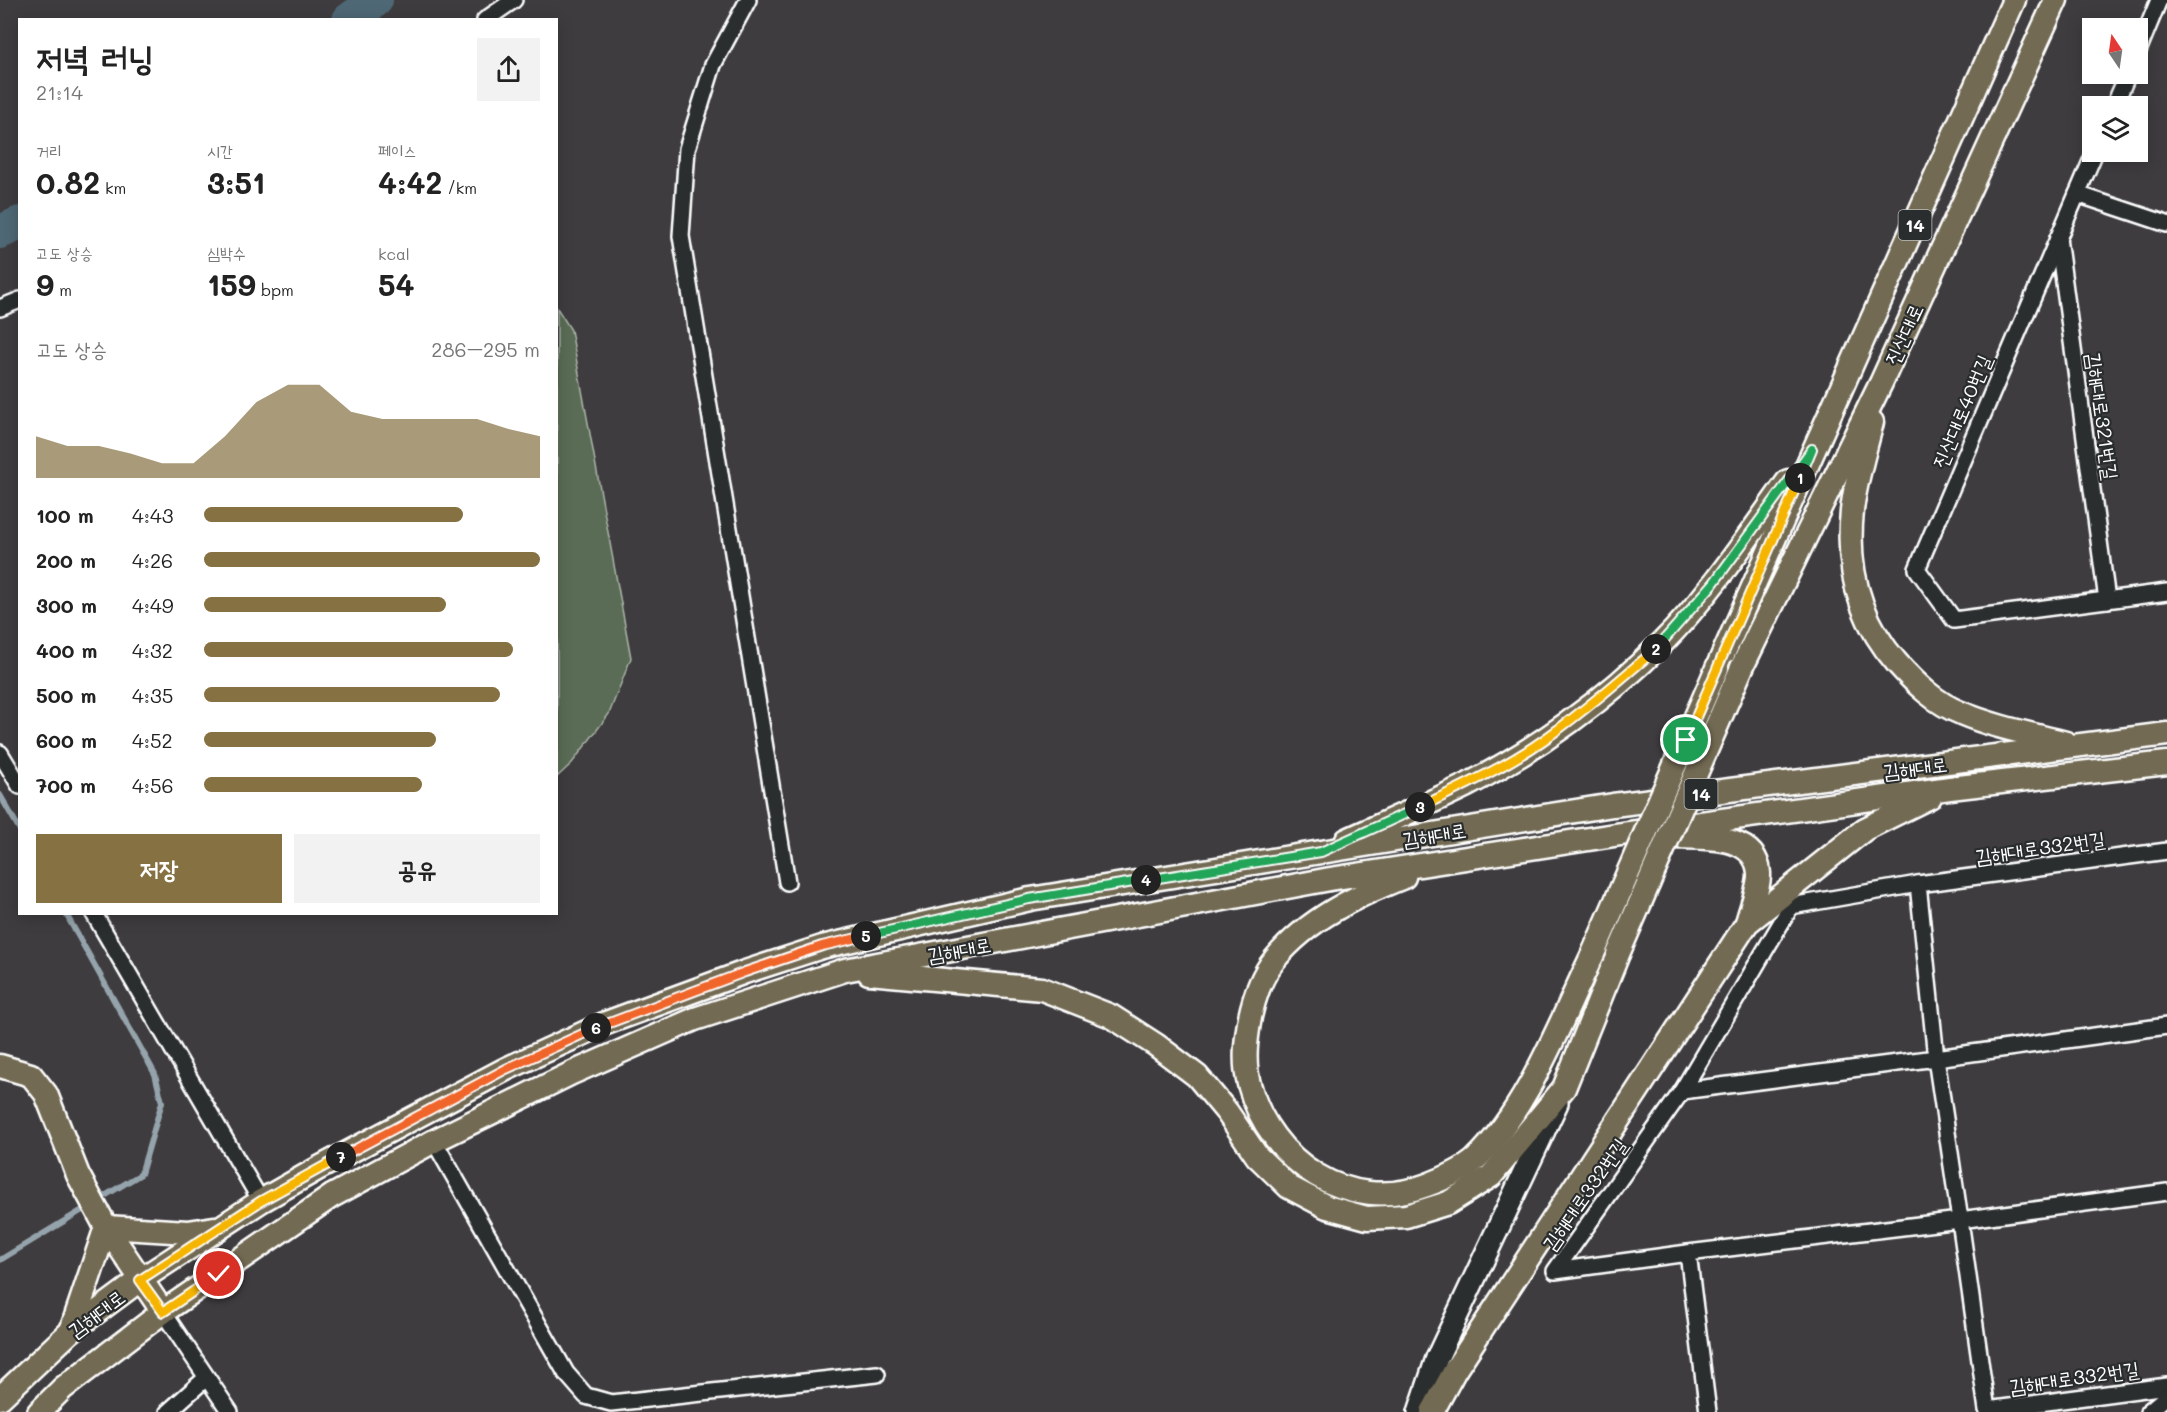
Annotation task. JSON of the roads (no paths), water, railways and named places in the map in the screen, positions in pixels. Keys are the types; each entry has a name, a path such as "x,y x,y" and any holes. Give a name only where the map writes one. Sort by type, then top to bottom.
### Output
{"main road":[{"name":"진산대로","path":"1812,449 1917,220 2014,0"},
{"name":"진산대로","path":"845,970 1042,989 1111,1016 1156,1045 1197,1076 1227,1112 1257,1156 1289,1186 1327,1207 1367,1218 1407,1216 1448,1203 1491,1176 1564,1088 1617,954 1743,665 1881,382 2056,0"},
{"path":"1881,382 1852,510 1850,562 1861,603 1881,645 1917,687 1959,713 2082,747"},
{"path":"1437,864 1371,890 1317,920 1274,960 1254,998 1245,1046 1248,1083 1258,1111 1276,1141 1307,1169 1338,1187 1375,1194 1410,1191 1443,1179 1473,1161 1501,1130 1525,1095 1592,956 1812,449"},
{"path":"1321,852 1468,784 1544,740 1608,691 1662,643 1713,584 1812,449"},
{"name":"김해대로","path":"0,1398 71,1331 140,1280 261,1201 526,1059 606,1023 822,946 1029,899 1321,852 1613,806 2082,747 2167,734"},
{"name":"김해대로","path":"39,1412 63,1388 163,1312 332,1196 434,1141 572,1073 695,1019 845,970 1330,879 1621,834 1950,788 2167,763"},
{"path":"1747,923 1865,829 1950,788"},
{"path":"1432,1412 1461,1360 1747,923 1760,875 1756,858 1744,846 1723,839 1621,834"},
{"path":"0,1066 31,1075 46,1094 78,1175 102,1221 163,1312"},
{"path":"1419,1412 1437,1358 1564,1088"},
{"path":"102,1221 188,1232 221,1227"},
{"path":"71,1331 102,1221"}],"street":[{"path":"488,18 514,0"},
{"path":"748,0 714,65 687,149 681,236 787,882"},
{"path":"2148,27 2159,0"},
{"name":"진산대로40번길","path":"2091,162 1917,569 1954,620 2107,600"},
{"path":"2077,194 2167,228"},
{"name":"김해대로321번길","path":"2058,238 2107,600"},
{"path":"0,308 18,301"},
{"path":"2107,600 2167,592"},
{"path":"0,753 18,783"},
{"name":"김해대로332번길","path":"2167,851 1918,884 1791,906 1682,1091 1555,1271 2167,1192"},
{"name":"김해대로332번길","path":"1918,884 1936,1058 1960,1220 1982,1411 2167,1386"},
{"path":"95,915 261,1201"},
{"path":"1682,1091 2167,1026"},
{"path":"434,1141 566,1373 586,1396 612,1403 877,1374"},
{"path":"1688,1253 1708,1412"},
{"path":"163,1312 230,1412"},
{"path":"168,1412 206,1378"},
{"path":"2148,1412 2167,1396"}],"waterway":[{"path":"352,18 376,0"},
{"path":"0,232 18,224"},
{"path":"0,795 18,826"},
{"path":"67,915 155,1074 162,1102 141,1174 98,1200"},
{"path":"0,1260 89,1206"}]}
